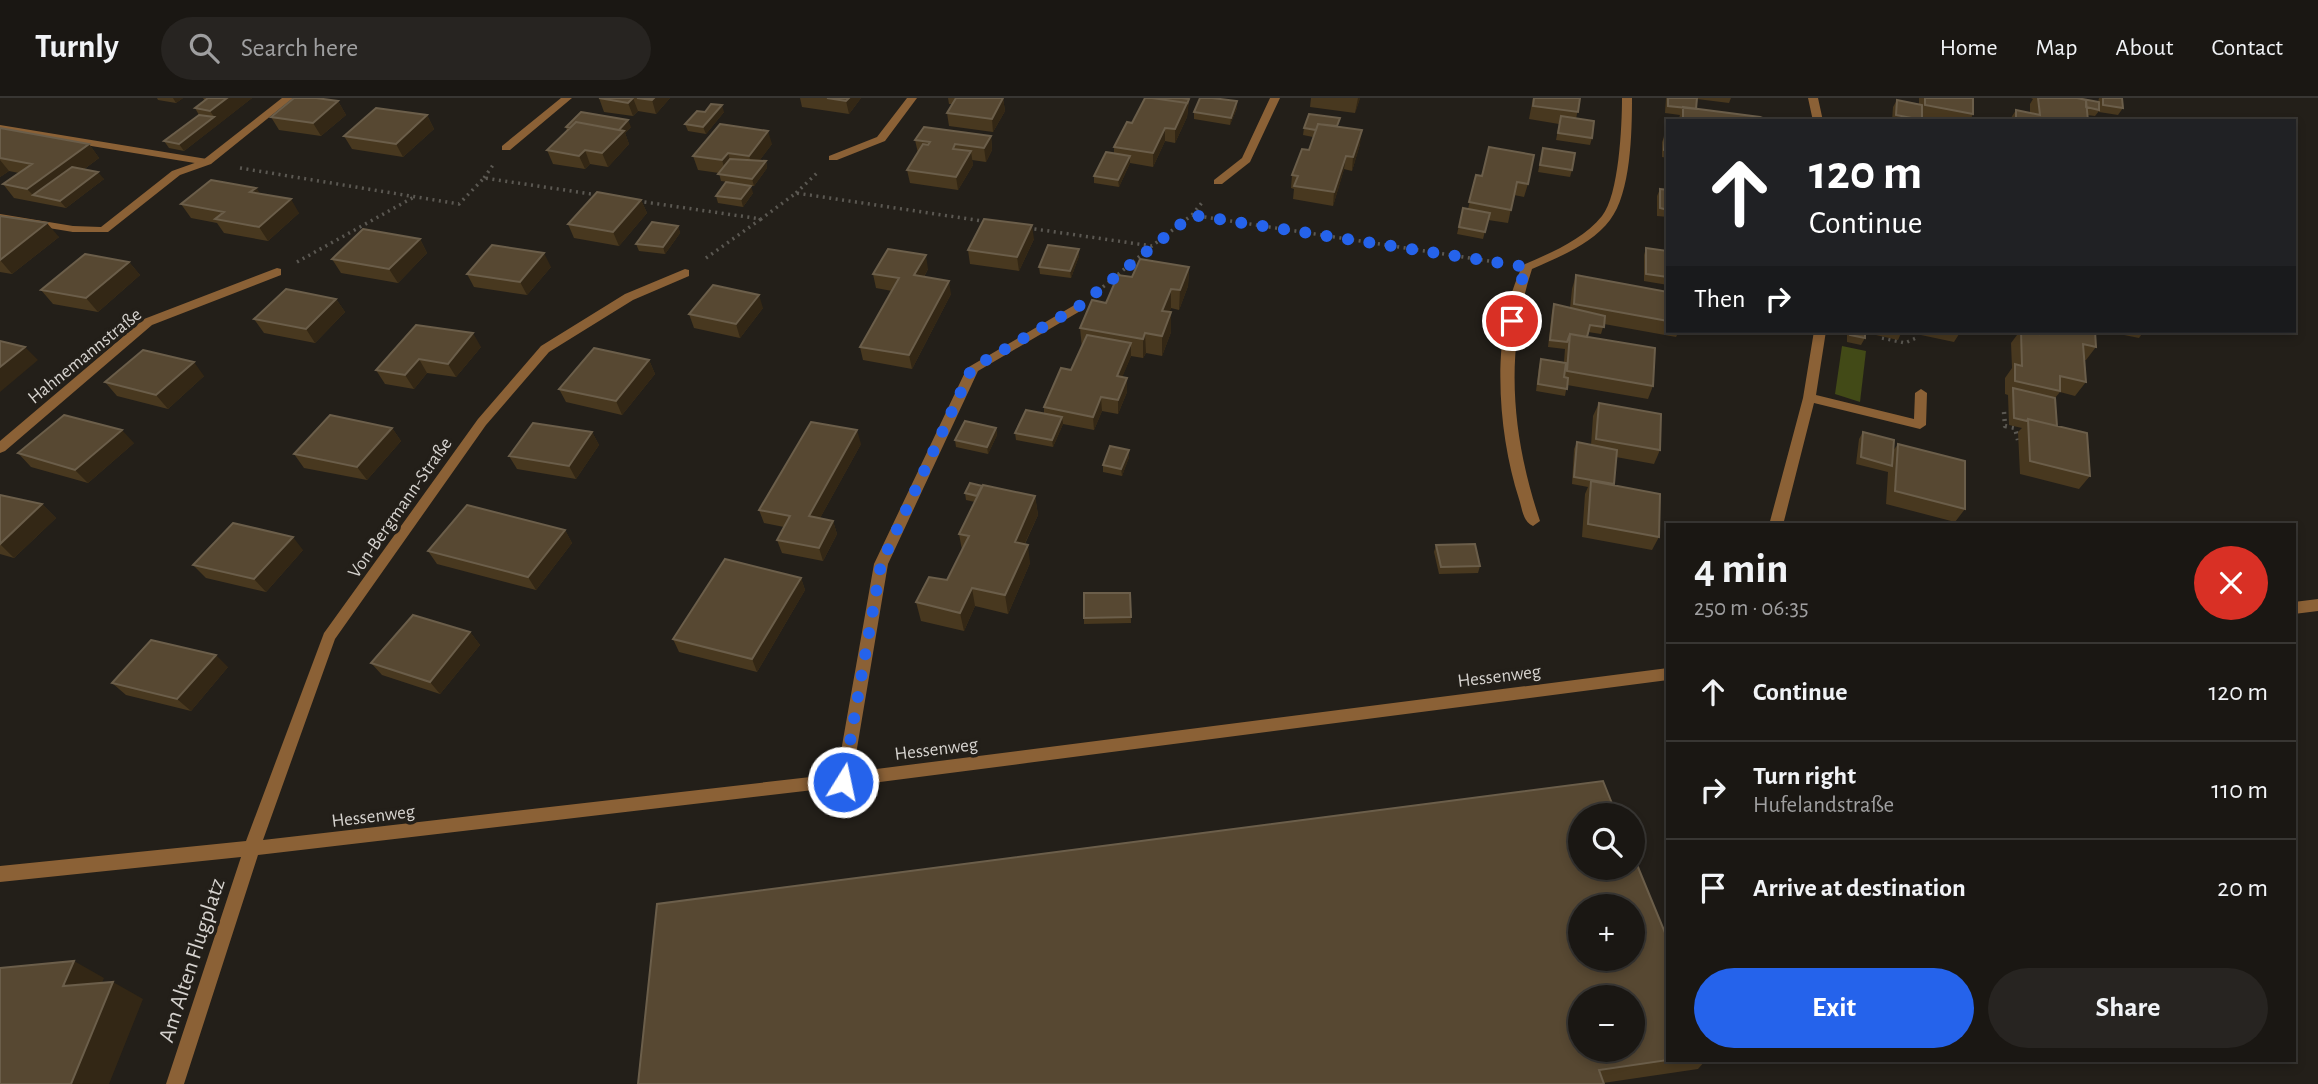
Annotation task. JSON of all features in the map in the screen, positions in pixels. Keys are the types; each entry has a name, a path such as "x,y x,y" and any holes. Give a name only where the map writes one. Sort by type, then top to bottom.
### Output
{"street":[{"path":"0,217 73,229 104,230 176,173 207,162 288,98"},
{"path":"506,148 567,98"},
{"path":"833,158 881,139 912,98"},
{"path":"1218,182 1245,160 1275,98"},
{"path":"1533,521 1514,457 1509,404 1510,344 1515,297 1527,267 1571,248 1611,212 1628,127 1627,98"},
{"path":"1813,98 1818,119"},
{"path":"0,128 207,162"},
{"name":"Hahnemannstraße","path":"0,448 148,322 277,272"},
{"name":"Von-Bergmann-Straße","path":"251,850 329,638 482,422 545,349 629,297 685,273"},
{"path":"843,782 881,564 972,368 1078,307"},
{"path":"1777,523 1809,398 1820,333"},
{"path":"1809,398 1920,425 1922,393"},
{"path":"2296,608 2318,605"},
{"name":"Hessenweg","path":"0,874 251,850 843,782 1666,674"},
{"name":"Am Alten Flugplatz","path":"175,1084 251,850"}],"path":[{"path":"207,162 459,204 484,178 602,196"},
{"path":"685,273 796,193 1002,224"},
{"path":"277,272 414,197"},
{"path":"629,200 761,219"},
{"path":"1078,307 1192,215 1527,267"},
{"path":"1015,226 1152,246"},
{"path":"1882,338 1905,343 1916,338 1916,334"},
{"path":"2004,412 2005,426 2015,428 2018,440"}],"green space":[{"path":"1842,346 1866,351 1860,402 1835,394"}],"building":[{"path":"208,98 227,98 210,111 195,108"},
{"path":"294,98 338,101 313,123 271,117"},
{"path":"599,98 633,98 628,103"},
{"path":"827,98 849,98 846,101"},
{"path":"956,98 1003,98 992,119 947,113"},
{"path":"1145,98 1187,103 1175,129 1165,128 1153,153 1114,147 1127,122 1132,123"},
{"path":"1152,98 1182,98 1189,99 1187,104"},
{"path":"1200,98 1237,101 1231,118 1194,112"},
{"path":"1534,98 1580,98 1578,112 1533,106"},
{"path":"1668,98 1697,98 1696,109 1668,106"},
{"path":"1925,98 1973,98 1973,114 1925,105"},
{"path":"2038,98 2086,100 2088,119 2016,119 2016,110 2040,115"},
{"path":"2077,98 2099,102 2099,110 2086,107 2086,100"},
{"path":"2103,98 2122,98 2123,108 2103,105"},
{"path":"1897,100 1922,105 1922,119 1896,115"},
{"path":"711,104 722,105 703,127 685,124 697,111 705,112"},
{"path":"1683,107 1765,119 1683,119"},
{"path":"376,108 427,115 396,144 344,136"},
{"path":"581,112 628,120 619,130 576,122 570,128 566,127"},
{"path":"1309,114 1340,118 1337,126 1318,124 1316,130 1304,128"},
{"path":"199,115 214,117 179,144 164,141"},
{"path":"1561,116 1594,121 1592,138 1558,133"},
{"path":"576,122 624,131 602,153 585,150 579,156 547,150"},
{"path":"720,124 768,131 749,156 728,153 722,160 693,156"},
{"path":"1318,124 1362,130 1353,157 1346,156 1334,192 1294,186 1298,176 1292,175 1302,149 1309,150"},
{"path":"924,127 991,136 984,148 955,144 953,149 971,151 956,177 907,170 923,144 928,145 930,142 915,140"},
{"path":"0,128 89,144 27,189 3,184 32,164 0,158"},
{"path":"1489,147 1534,155 1528,184 1517,182 1511,210 1469,202 1476,175 1482,176"},
{"path":"1543,148 1575,153 1572,170 1540,165"},
{"path":"1106,152 1130,156 1118,180 1094,176"},
{"path":"730,159 766,161 752,179 718,174"},
{"path":"72,167 98,172 60,201 33,195"},
{"path":"211,180 256,188 250,192 291,199 259,227 215,219 224,212 181,204"},
{"path":"726,182 751,186 741,199 716,196"},
{"path":"1660,189 1666,190 1666,210 1660,208"},
{"path":"597,192 641,200 613,232 568,224"},
{"path":"1463,208 1490,213 1485,232 1459,227"},
{"path":"0,216 47,223 0,260"},
{"path":"984,219 1032,225 1017,257 968,250"},
{"path":"652,222 678,226 663,247 636,244"},
{"path":"363,229 420,239 389,269 332,259"},
{"path":"492,245 544,253 520,282 467,274"},
{"path":"1048,245 1079,249 1070,271 1039,267"},
{"path":"1646,248 1666,251 1666,277 1646,274"},
{"path":"888,249 926,255 914,275 949,281 909,355 860,347 899,278 873,274"},
{"path":"85,254 129,262 86,298 41,290"},
{"path":"1140,259 1189,267 1180,290 1171,289 1162,311 1171,312 1162,336 1145,333 1143,339 1080,328 1092,300 1106,303 1118,275 1132,277"},
{"path":"1576,275 1666,292 1666,321 1574,304"},
{"path":"713,285 759,295 736,324 689,314"},
{"path":"286,289 336,299 306,329 254,319"},
{"path":"1554,304 1605,316 1604,327 1590,325 1587,337 1570,334 1567,342 1550,340"},
{"path":"416,325 473,333 448,364 419,359 405,375 376,370"},
{"path":"1865,333 1865,338 1850,335"},
{"path":"2021,333 2095,333 2096,347 2083,344 2086,382 2060,376 2060,391 2015,381 2015,364 2022,366"},
{"path":"1570,334 1655,348 1653,386 1567,371"},
{"path":"1087,335 1131,343 1117,376 1127,378 1118,400 1101,397 1093,417 1044,407 1061,368 1071,370"},
{"path":"0,341 25,347 0,367"},
{"path":"594,348 649,360 616,401 559,389"},
{"path":"143,350 194,362 156,395 105,382"},
{"path":"1541,359 1566,363 1564,377 1568,378 1567,389 1538,384"},
{"path":"2013,388 2055,398 2057,426 2014,418"},
{"path":"1599,403 1661,414 1660,450 1596,439"},
{"path":"1026,410 1062,417 1052,440 1015,433"},
{"path":"64,415 122,430 75,470 18,453"},
{"path":"330,415 392,428 357,467 294,454"},
{"path":"2028,419 2087,433 2090,476 2030,461"},
{"path":"965,421 996,428 987,447 955,440"},
{"path":"811,422 857,430 809,516 833,521 819,548 777,540 790,516 759,510"},
{"path":"533,423 592,432 569,466 509,456"},
{"path":"1863,432 1894,440 1892,466 1861,457"},
{"path":"1577,442 1617,450 1614,484 1574,477"},
{"path":"1898,444 1965,461 1965,509 1895,491"},
{"path":"1110,446 1129,450 1121,469 1103,465"},
{"path":"1591,481 1660,494 1659,537 1588,524"},
{"path":"970,483 982,486 977,496 965,493"},
{"path":"983,485 1035,496 1015,542 1028,545 1005,595 972,588 960,613 916,602 929,577 947,580 969,536 959,534"},
{"path":"0,495 42,504 0,544"},
{"path":"467,505 565,530 528,577 428,551"},
{"path":"233,523 293,537 254,579 193,565"},
{"path":"1475,544 1480,566 1441,567 1436,545"},
{"path":"725,559 801,578 752,659 673,639"},
{"path":"1084,593 1130,593 1131,617 1084,618"},
{"path":"413,615 470,632 430,682 371,663"},
{"path":"151,640 216,655 177,699 112,683"},
{"path":"1603,781 1612,803 1568,803 1568,880 1643,880 1666,935 1666,1060 1599,1070 1604,1084 638,1084 657,904"},
{"path":"74,961 63,986 113,982 71,1084 0,1084 0,968"}],"route":[{"path":"843,782 881,564 972,368 1030,332 1078,307 1192,215 1527,267 1515,297 1512,321"}]}
